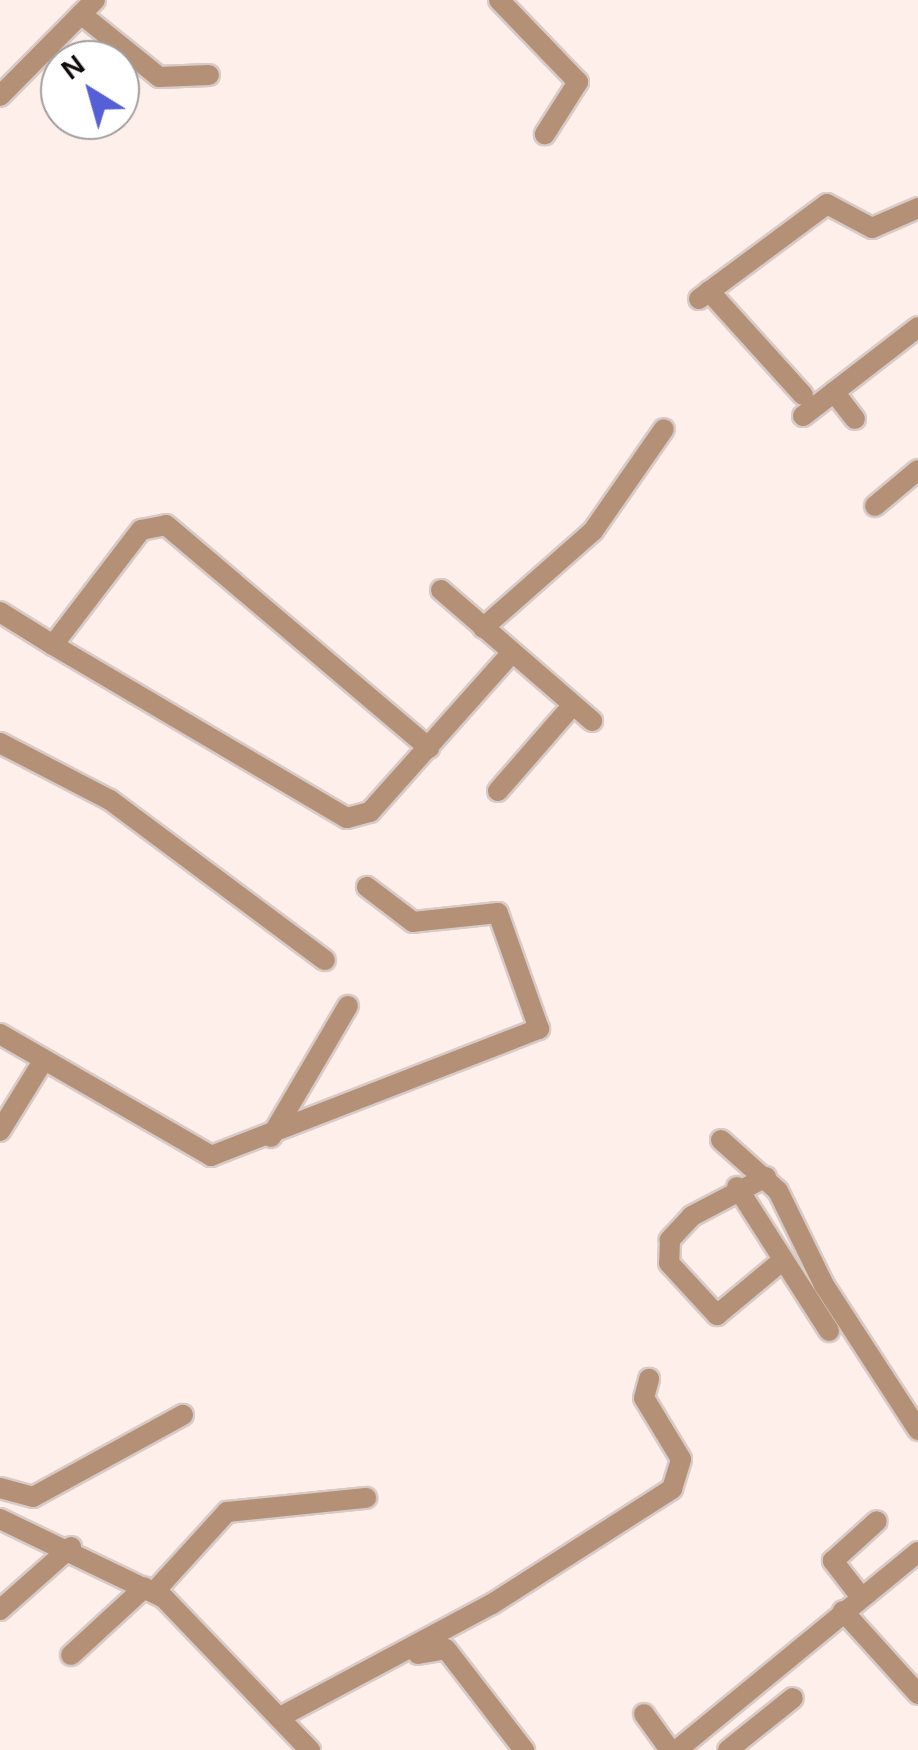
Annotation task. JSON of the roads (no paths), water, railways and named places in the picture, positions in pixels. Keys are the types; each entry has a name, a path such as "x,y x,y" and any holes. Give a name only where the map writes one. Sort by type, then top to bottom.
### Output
{"street":[{"path":"499,0 578,82 545,134"},
{"path":"0,96 88,7 159,77 209,75"},
{"path":"918,208 872,228 827,204 704,295 803,406 834,392 918,327"},
{"path":"834,392 855,419"},
{"path":"483,628 593,532 664,429"},
{"path":"875,506 918,470"},
{"path":"53,644 141,530 166,525 429,748"},
{"path":"441,590 510,654 592,721"},
{"path":"0,612 346,818 370,812 510,654"},
{"path":"498,792 572,706"},
{"path":"0,743 110,800 325,960"},
{"path":"0,1034 212,1156 271,1137 539,1028 498,913 413,922 367,887"},
{"path":"271,1137 348,1006"},
{"path":"0,1130 44,1061"},
{"path":"721,1140 766,1177 918,1430"},
{"path":"766,1177 738,1187 684,1223 670,1240 669,1263 718,1315 783,1260"},
{"path":"738,1187 829,1332"},
{"path":"282,1716 492,1604 672,1489 681,1459 644,1398 649,1379"},
{"path":"0,1488 33,1498 183,1416"},
{"path":"71,1655 150,1589 227,1512 366,1498"},
{"path":"0,1519 71,1548 150,1589 282,1716 310,1750"},
{"path":"860,1597 832,1561 877,1521"},
{"path":"0,1610 71,1548"},
{"path":"644,1714 674,1750 918,1552"},
{"path":"844,1612 918,1694"},
{"path":"376,1677 442,1644 524,1750"},
{"path":"713,1720 732,1747 793,1698"}]}
